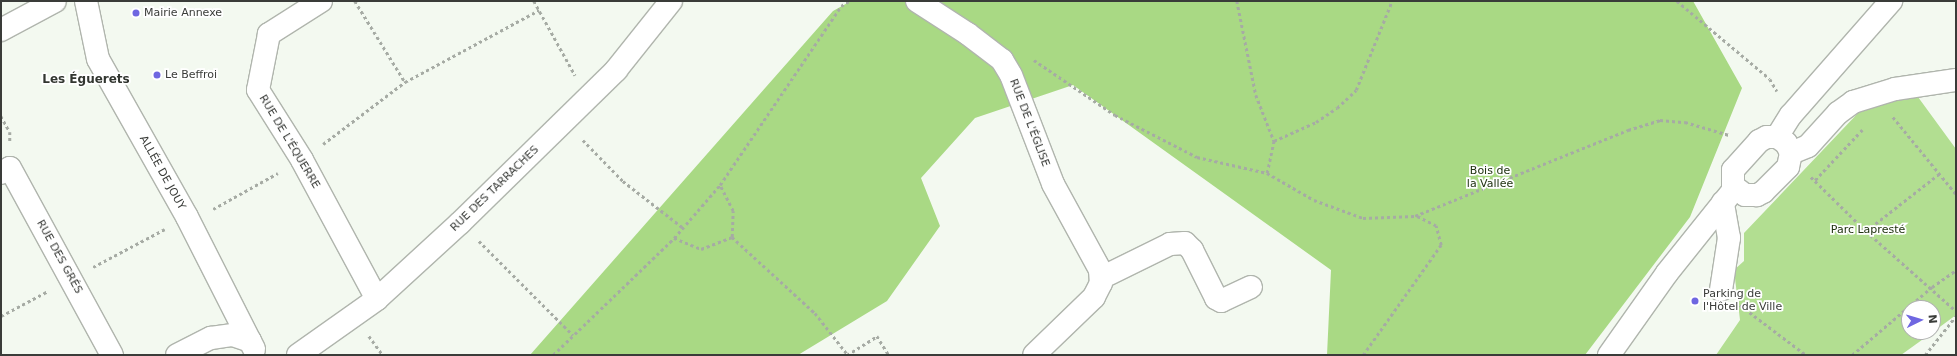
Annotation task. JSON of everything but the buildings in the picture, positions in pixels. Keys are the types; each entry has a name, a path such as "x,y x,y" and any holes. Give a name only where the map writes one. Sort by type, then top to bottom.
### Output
{"street":[{"path":"1,30 55,1"},
{"name":"ALLÉE DE JOUY","path":"86,1 98,60 187,218 254,348"},
{"name":"RUE DE L'ÉQUERRE","path":"321,1 269,34 258,90 302,160 377,299"},
{"name":"RUE DES TARRACHES","path":"298,355 377,299 460,223 616,70 671,1"},
{"name":"RUE DE L'ÉGLISE","path":"917,1 974,38 1002,60 1011,75 1053,184 1100,270 1101,278"},
{"path":"1721,290 1729,238 1729,196 1733,170 1776,144 1791,115 1891,1"},
{"path":"1776,144 1808,146 1838,113 1853,102 1895,89 1956,80"},
{"path":"1729,196 1750,197 1763,192 1788,167 1776,144"},
{"name":"RUE DES GRÉS","path":"1,173 10,168 112,355"},
{"path":"1609,355 1667,273 1729,196"},
{"path":"1034,355 1086,308 1100,288 1101,278 1170,244 1185,243 1192,250 1216,298 1222,301 1251,287"},
{"path":"177,355 211,338 233,335 254,348"}],"path":[{"path":"355,1 406,82"},
{"path":"534,1 588,98"},
{"path":"553,355 674,238 682,226 720,185 841,6 849,1"},
{"path":"1237,1 1256,95 1274,141 1267,173"},
{"path":"1274,141 1316,122 1337,108 1356,90 1392,1"},
{"path":"1677,1 1770,79"},
{"path":"187,218 198,217 302,160 406,82 539,10"},
{"path":"1028,55 1063,82 1115,115 1197,157 1267,173 1314,200 1363,218 1415,216 1628,130 1660,120 1685,122 1776,144"},
{"path":"1889,112 1956,194"},
{"path":"564,121 623,181 682,226"},
{"path":"1864,128 1815,180 1866,231 1932,287 1956,311"},
{"path":"1866,231 1939,174"},
{"path":"720,185 733,211 732,237 815,313 848,355 877,336 889,355"},
{"path":"1363,355 1441,245 1436,226 1415,216"},
{"path":"460,223 573,335"},
{"path":"674,238 700,249 732,237"},
{"path":"1853,355 1932,287 1956,270"},
{"path":"1925,355 1956,316"},
{"path":"1761,321 1806,355"}],"green space":[{"name":"Bois de la Vallée","path":"851,1 1693,1 1742,88 1690,217 1585,355 1327,355 1331,270 1073,85 975,118 921,178 940,226 887,301 798,355 530,355 833,11"},
{"name":"Parc Lapresté","path":"1918,97 1956,149 1956,315 1941,326 1941,300 1901,300 1901,340 1922,340 1901,355 1716,355 1740,320 1734,270 1744,261 1744,233 1860,111 1888,99"}],"place":[{"name":"Mairie Annexe","path":"136,13"},
{"name":"Le Beffroi","path":"157,75"},
{"name":"Parking de l'Hôtel de Ville","path":"1695,301"}],"district":[{"name":"Les Éguerets","path":"86,80"}]}
